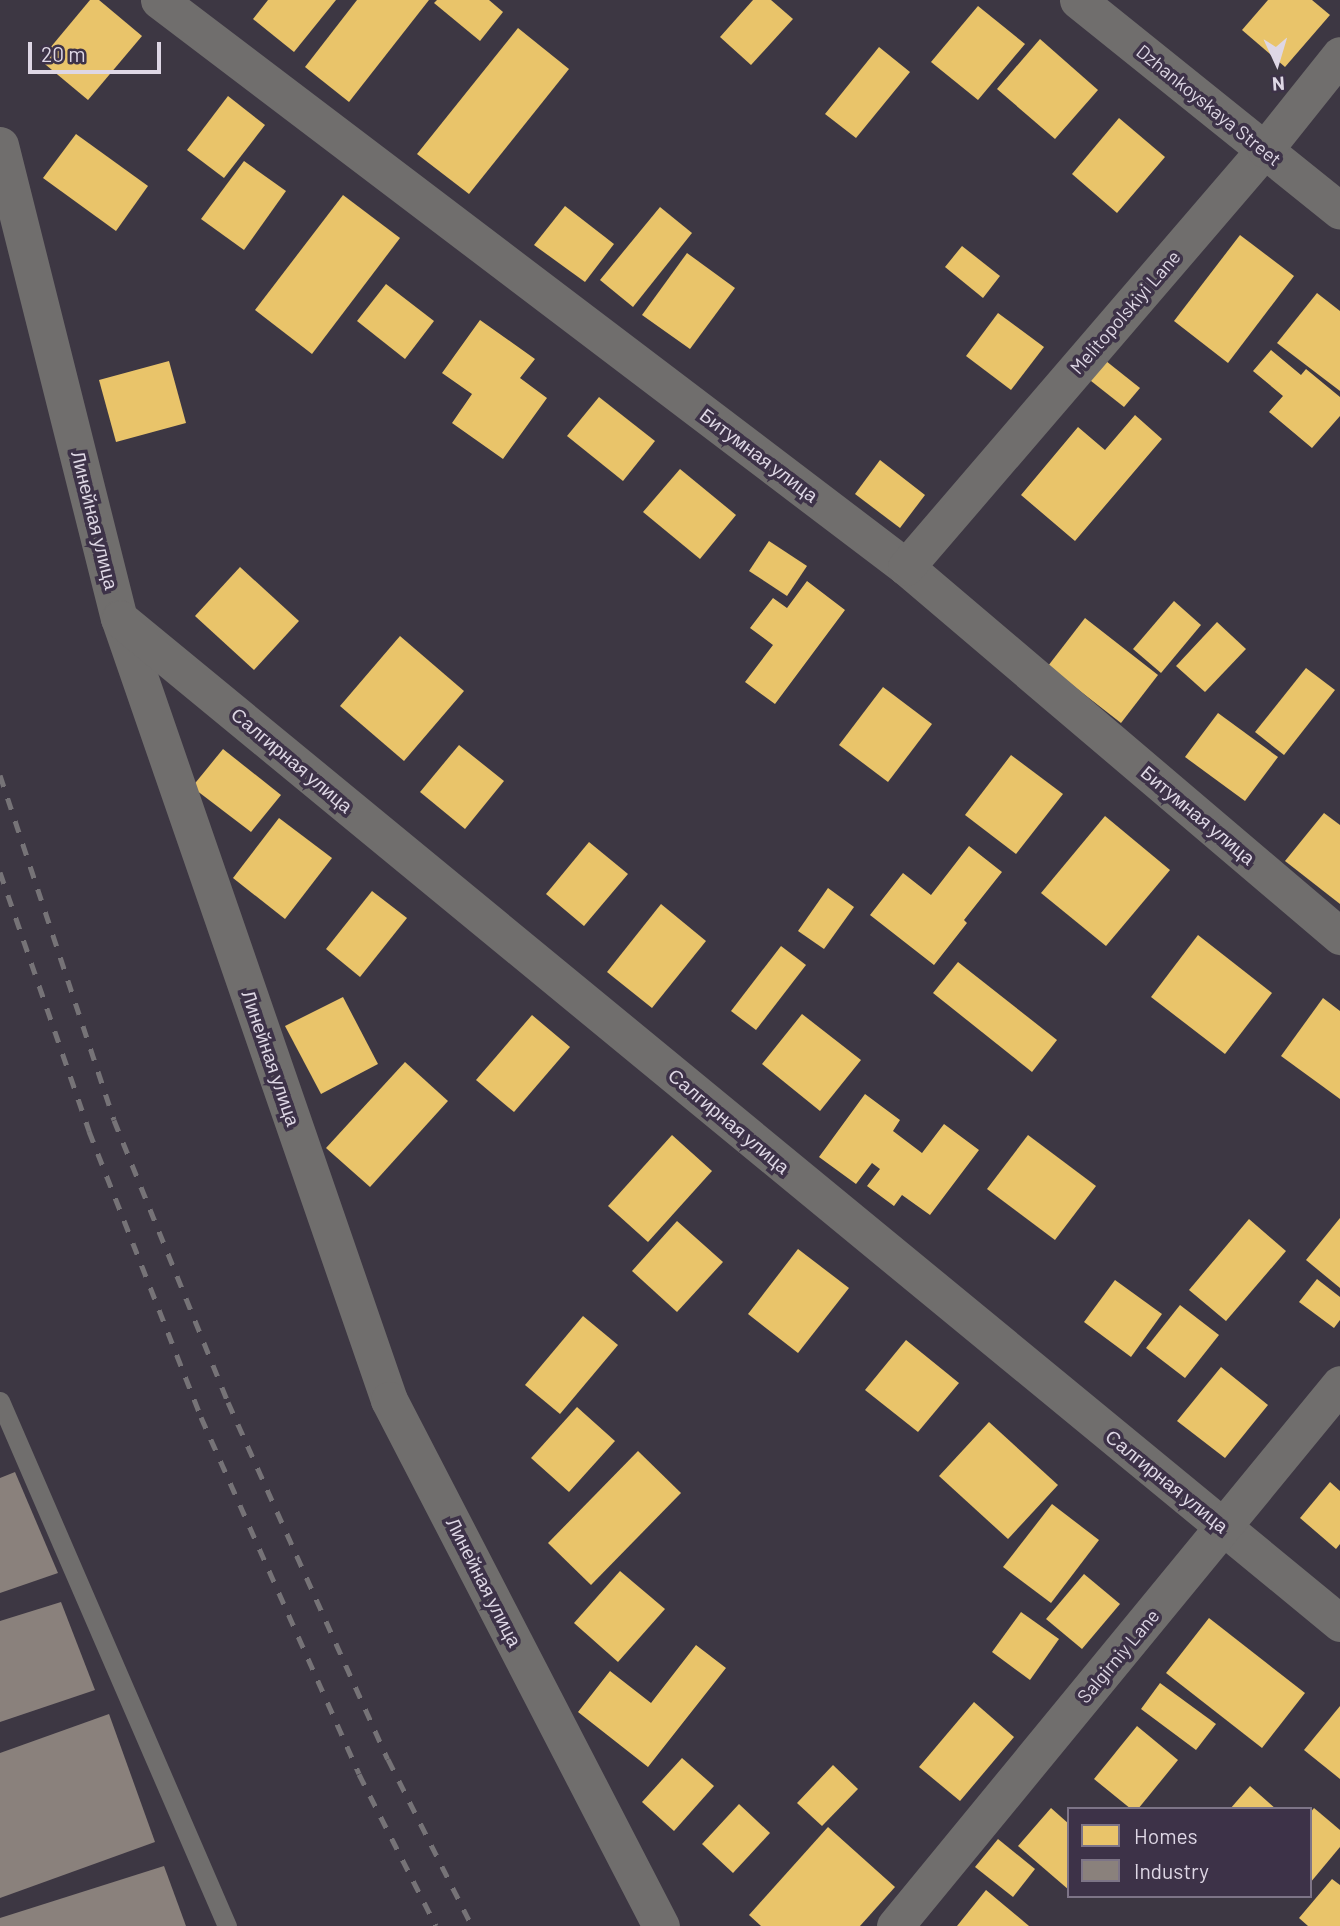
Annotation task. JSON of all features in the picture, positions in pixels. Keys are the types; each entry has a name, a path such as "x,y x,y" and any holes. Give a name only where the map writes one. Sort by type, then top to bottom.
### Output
{"street":[{"name":"Битумная улица","path":"159,0 906,567 1340,936"},
{"name":"Dzhankoyskaya Street","path":"1078,0 1340,211"},
{"name":"Melitopolskiyi Lane","path":"906,567 1265,149 1340,55"},
{"name":"Линейная улица","path":"0,145 119,618 389,1400 661,1926"},
{"name":"Салгирная улица","path":"119,618 1340,1623"},
{"name":"Salgirniy Lane","path":"895,1926 1340,1384"}],"lane":[{"path":"0,1401 227,1926"}],"building: Homes":[{"path":"90,0 99,0 142,36 88,100 40,60"},
{"path":"268,0 336,0 294,52 253,19"},
{"path":"357,0 429,0 349,102 305,67"},
{"path":"437,0 489,0 503,12 480,41 434,3"},
{"path":"753,0 771,0 793,19 751,65 720,37"},
{"path":"1268,0 1312,0 1330,15 1285,67 1242,30"},
{"path":"978,6 1025,44 978,100 931,62"},
{"path":"518,28 569,69 469,194 417,154"},
{"path":"1040,39 1098,90 1055,139 997,89"},
{"path":"879,47 910,72 856,138 825,114"},
{"path":"228,96 265,125 224,178 187,150"},
{"path":"1119,118 1165,157 1117,213 1072,174"},
{"path":"76,134 148,186 116,231 43,178"},
{"path":"244,161 286,191 244,250 201,219"},
{"path":"343,195 400,238 312,354 255,310"},
{"path":"565,206 614,244 585,282 534,245"},
{"path":"660,207 692,233 633,307 600,280"},
{"path":"1240,235 1294,276 1228,363 1174,321"},
{"path":"962,246 1000,276 983,298 945,267"},
{"path":"687,253 735,288 690,349 642,315"},
{"path":"386,284 434,321 405,359 357,321"},
{"path":"1317,293 1340,311 1340,391 1277,343"},
{"path":"998,313 1044,347 1011,390 966,356"},
{"path":"480,320 535,359 520,378 547,398 503,459 452,423 472,394 442,373"},
{"path":"1271,350 1301,375 1306,369 1340,397 1340,416 1312,448 1269,412 1283,396 1253,371"},
{"path":"1101,357 1140,388 1124,407 1086,377"},
{"path":"169,361 186,423 116,442 99,380"},
{"path":"599,397 655,441 623,481 567,436"},
{"path":"1135,415 1162,439 1075,541 1021,495 1078,427 1105,450"},
{"path":"880,460 925,495 900,528 855,494"},
{"path":"680,469 736,515 700,559 643,512"},
{"path":"769,541 807,566 787,596 749,571"},
{"path":"240,567 299,621 254,670 195,616"},
{"path":"807,581 845,610 775,704 745,682 773,645 750,628 773,598 787,608"},
{"path":"1174,601 1201,625 1161,673 1133,649"},
{"path":"1085,618 1158,675 1121,723 1048,666"},
{"path":"1217,622 1246,649 1205,692 1176,666"},
{"path":"400,636 464,691 404,761 340,706"},
{"path":"1306,668 1335,690 1284,755 1255,732"},
{"path":"883,687 932,724 888,782 839,745"},
{"path":"1218,713 1278,757 1245,801 1185,757"},
{"path":"459,745 504,781 465,829 420,792"},
{"path":"223,749 281,795 251,832 192,787"},
{"path":"1011,755 1063,794 1016,854 965,815"},
{"path":"1324,813 1340,825 1340,904 1285,861"},
{"path":"1105,816 1170,870 1106,946 1041,893"},
{"path":"279,818 332,858 285,919 233,878"},
{"path":"589,842 628,874 584,926 546,894"},
{"path":"969,846 1002,872 964,920 967,923 934,965 870,915 903,873 931,895"},
{"path":"828,888 854,907 824,949 798,931"},
{"path":"372,891 407,918 360,977 326,949"},
{"path":"661,904 706,941 652,1008 607,972"},
{"path":"1198,935 1272,993 1225,1054 1151,997"},
{"path":"781,946 806,965 756,1030 731,1011"},
{"path":"958,962 1057,1040 1032,1072 933,993"},
{"path":"343,997 378,1064 321,1094 285,1026"},
{"path":"1323,998 1340,1011 1340,1099 1281,1056"},
{"path":"802,1014 861,1060 820,1111 762,1064"},
{"path":"532,1015 570,1047 514,1112 476,1080"},
{"path":"405,1062 448,1101 370,1187 326,1148"},
{"path":"865,1094 900,1120 893,1131 922,1153 944,1124 979,1150 930,1215 902,1195 894,1206 867,1186 880,1169 872,1163 856,1184 819,1157"},
{"path":"672,1135 712,1171 648,1242 608,1206"},
{"path":"1028,1135 1096,1186 1055,1240 987,1189"},
{"path":"1340,1218 1340,1288 1306,1260"},
{"path":"1249,1219 1286,1251 1226,1321 1189,1290"},
{"path":"677,1221 723,1262 677,1312 632,1271"},
{"path":"798,1249 849,1288 798,1353 748,1314"},
{"path":"1317,1279 1340,1297 1340,1320 1334,1328 1299,1302"},
{"path":"1115,1280 1162,1314 1131,1357 1084,1322"},
{"path":"1180,1305 1219,1335 1185,1378 1146,1348"},
{"path":"583,1316 618,1345 560,1414 525,1385"},
{"path":"906,1340 959,1383 918,1432 865,1390"},
{"path":"1221,1367 1268,1405 1225,1458 1177,1421"},
{"path":"577,1407 615,1441 569,1492 531,1458"},
{"path":"989,1422 1058,1485 1008,1539 939,1476"},
{"path":"638,1451 681,1493 591,1585 548,1543"},
{"path":"1330,1482 1340,1491 1340,1544 1336,1549 1300,1518"},
{"path":"1052,1504 1099,1540 1051,1603 1003,1567"},
{"path":"620,1571 665,1609 618,1662 574,1623"},
{"path":"1084,1574 1120,1604 1082,1649 1046,1619"},
{"path":"1021,1612 1059,1639 1030,1680 992,1652"},
{"path":"1209,1618 1305,1693 1262,1748 1166,1673"},
{"path":"696,1645 726,1668 648,1767 578,1712 610,1671 651,1703"},
{"path":"1160,1683 1216,1724 1196,1750 1141,1709"},
{"path":"974,1702 1014,1737 960,1801 919,1767"},
{"path":"1340,1706 1340,1779 1304,1750"},
{"path":"1137,1726 1178,1760 1140,1807 1129,1807 1094,1779"},
{"path":"682,1758 714,1786 674,1831 642,1802"},
{"path":"833,1765 858,1789 822,1826 797,1803"},
{"path":"1250,1786 1274,1807 1232,1807"},
{"path":"739,1804 770,1833 733,1873 702,1844"},
{"path":"1051,1808 1067,1822 1067,1888 1018,1846"},
{"path":"1314,1808 1340,1830 1340,1847 1312,1881"},
{"path":"828,1827 895,1887 860,1926 761,1926 749,1915"},
{"path":"998,1839 1035,1869 1013,1897 975,1867"},
{"path":"1332,1879 1340,1885 1340,1926 1308,1926 1299,1918"},
{"path":"986,1890 1029,1926 957,1926"}],"building: Industry":[{"path":"15,1472 58,1573 0,1593 0,1478"},
{"path":"61,1602 95,1690 0,1722 0,1621"},
{"path":"109,1714 155,1842 0,1898 0,1753"},
{"path":"164,1866 186,1926 0,1926 0,1918"}],"railway":[{"path":"0,775 114,1120 228,1402 388,1759 472,1926"},
{"path":"0,872 89,1131 201,1417 359,1774 436,1926"}]}
